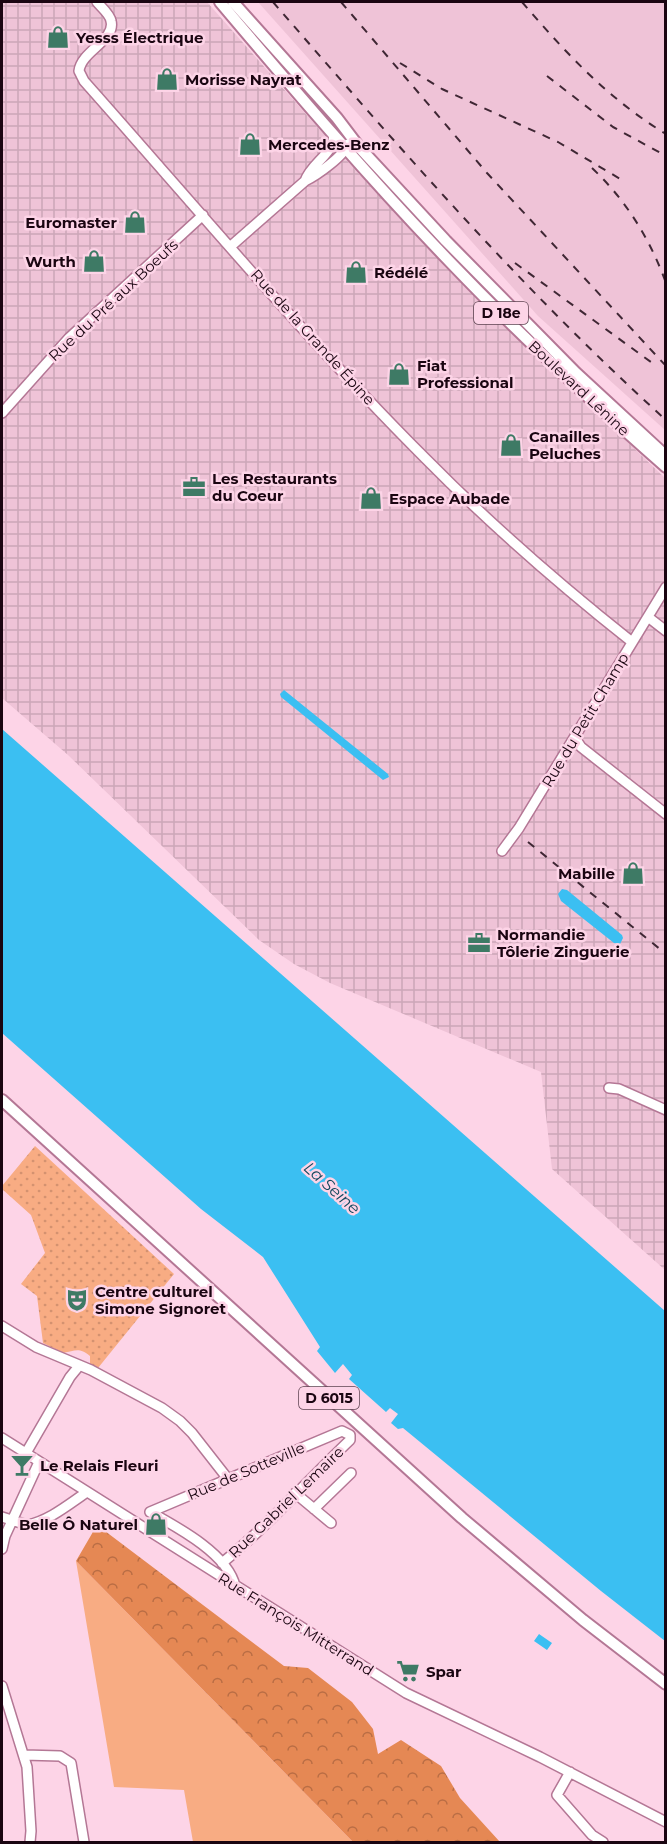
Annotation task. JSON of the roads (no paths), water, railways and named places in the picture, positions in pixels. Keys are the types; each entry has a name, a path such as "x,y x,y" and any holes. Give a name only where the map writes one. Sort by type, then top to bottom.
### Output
{"main road":[{"name":"Boulevard Lénine","path":"220,2 340,143 460,273 527,339 666,467"},
{"name":"Boulevard Lénine","path":"233,2 359,147 446,241 536,334 666,456"},
{"name":"D 6015","path":"2,1100 462,1518 583,1620 666,1684"}],"street":[{"name":"Rue de la Grande Épine","path":"97,2 111,20 110,30 84,58 79,67 80,75 356,386 440,474 528,555 632,642"},
{"path":"231,246 312,177 347,131"},
{"path":"305,181 308,172 340,143"},
{"name":"Boulevard Lénine","path":"340,143 359,147"},
{"name":"Rue du Pré aux Boeufs","path":"2,412 69,338 203,215"},
{"name":"Rue du Petit Champ","path":"502,851 575,738 666,587"},
{"path":"648,617 666,631"},
{"path":"575,738 582,747 666,814"},
{"path":"609,1088 619,1089 666,1110"},
{"path":"2,1326 36,1347 162,1408 192,1433 228,1479"},
{"path":"26,1453 70,1377 79,1366"},
{"name":"Rue de Sotteville","path":"150,1512 342,1431"},
{"name":"Rue Gabriel Lemaire","path":"222,1563 254,1537 295,1493 350,1440 350,1435 342,1431"},
{"name":"Rue François Mitterrand","path":"2,1438 406,1694 570,1772 666,1822"},
{"path":"2,1549 39,1462"},
{"path":"314,1509 351,1473"},
{"path":"2,1517 27,1525 32,1524 55,1513 87,1492"},
{"path":"295,1493 330,1523"},
{"name":"Rue Gabriel Lemaire","path":"150,1512 200,1541 222,1563 234,1578 236,1586"},
{"path":"2,1686 24,1755 32,1831 30,1842"},
{"path":"24,1755 60,1756 71,1763 84,1842"},
{"path":"570,1772 557,1795 592,1835 603,1842"}],"water":[{"path":"284,690 389,777 383,780 281,697 280,694"},
{"name":"La Seine","path":"2,729 665,1311 665,1641 403,1428 398,1429 391,1423 398,1414 390,1408 386,1412 349,1379 352,1375 343,1364 335,1373 317,1351 320,1347 263,1257 201,1209 2,1033"},
{"path":"562,889 567,890 622,935 620,944 614,943 561,901 558,894"},
{"path":"539,1634 552,1643 547,1650 534,1641"}],"railway":[{"path":"273,2 463,217 562,321 666,420"},
{"path":"341,2 487,173 666,366"},
{"path":"522,2 588,74 625,106 666,134"},
{"path":"400,63 442,89 558,142 622,180"},
{"path":"547,76 613,127 666,156"},
{"path":"592,168 616,193 636,221 666,283"},
{"path":"515,263 655,365"},
{"path":"528,842 666,954"}],"place":[{"name":"Yesss Électrique","path":"58,37"},
{"name":"Morisse Nayrat","path":"167,79"},
{"name":"Mercedes-Benz","path":"250,144"},
{"name":"Euromaster","path":"135,222"},
{"name":"Wurth","path":"94,261"},
{"name":"Rédélé","path":"356,272"},
{"name":"Fiat Professional","path":"399,374"},
{"name":"Canailles Peluches","path":"511,445"},
{"name":"Les Restaurants du Coeur","path":"194,487"},
{"name":"Espace Aubade","path":"371,498"},
{"name":"Mabille","path":"633,873"},
{"name":"Normandie Tôlerie Zinguerie","path":"479,943"},
{"name":"Centre culturel Simone Signoret","path":"77,1300"},
{"name":"Le Relais Fleuri","path":"22,1465"},
{"name":"Belle Ô Naturel","path":"156,1524"},
{"name":"Spar","path":"408,1671"}]}
